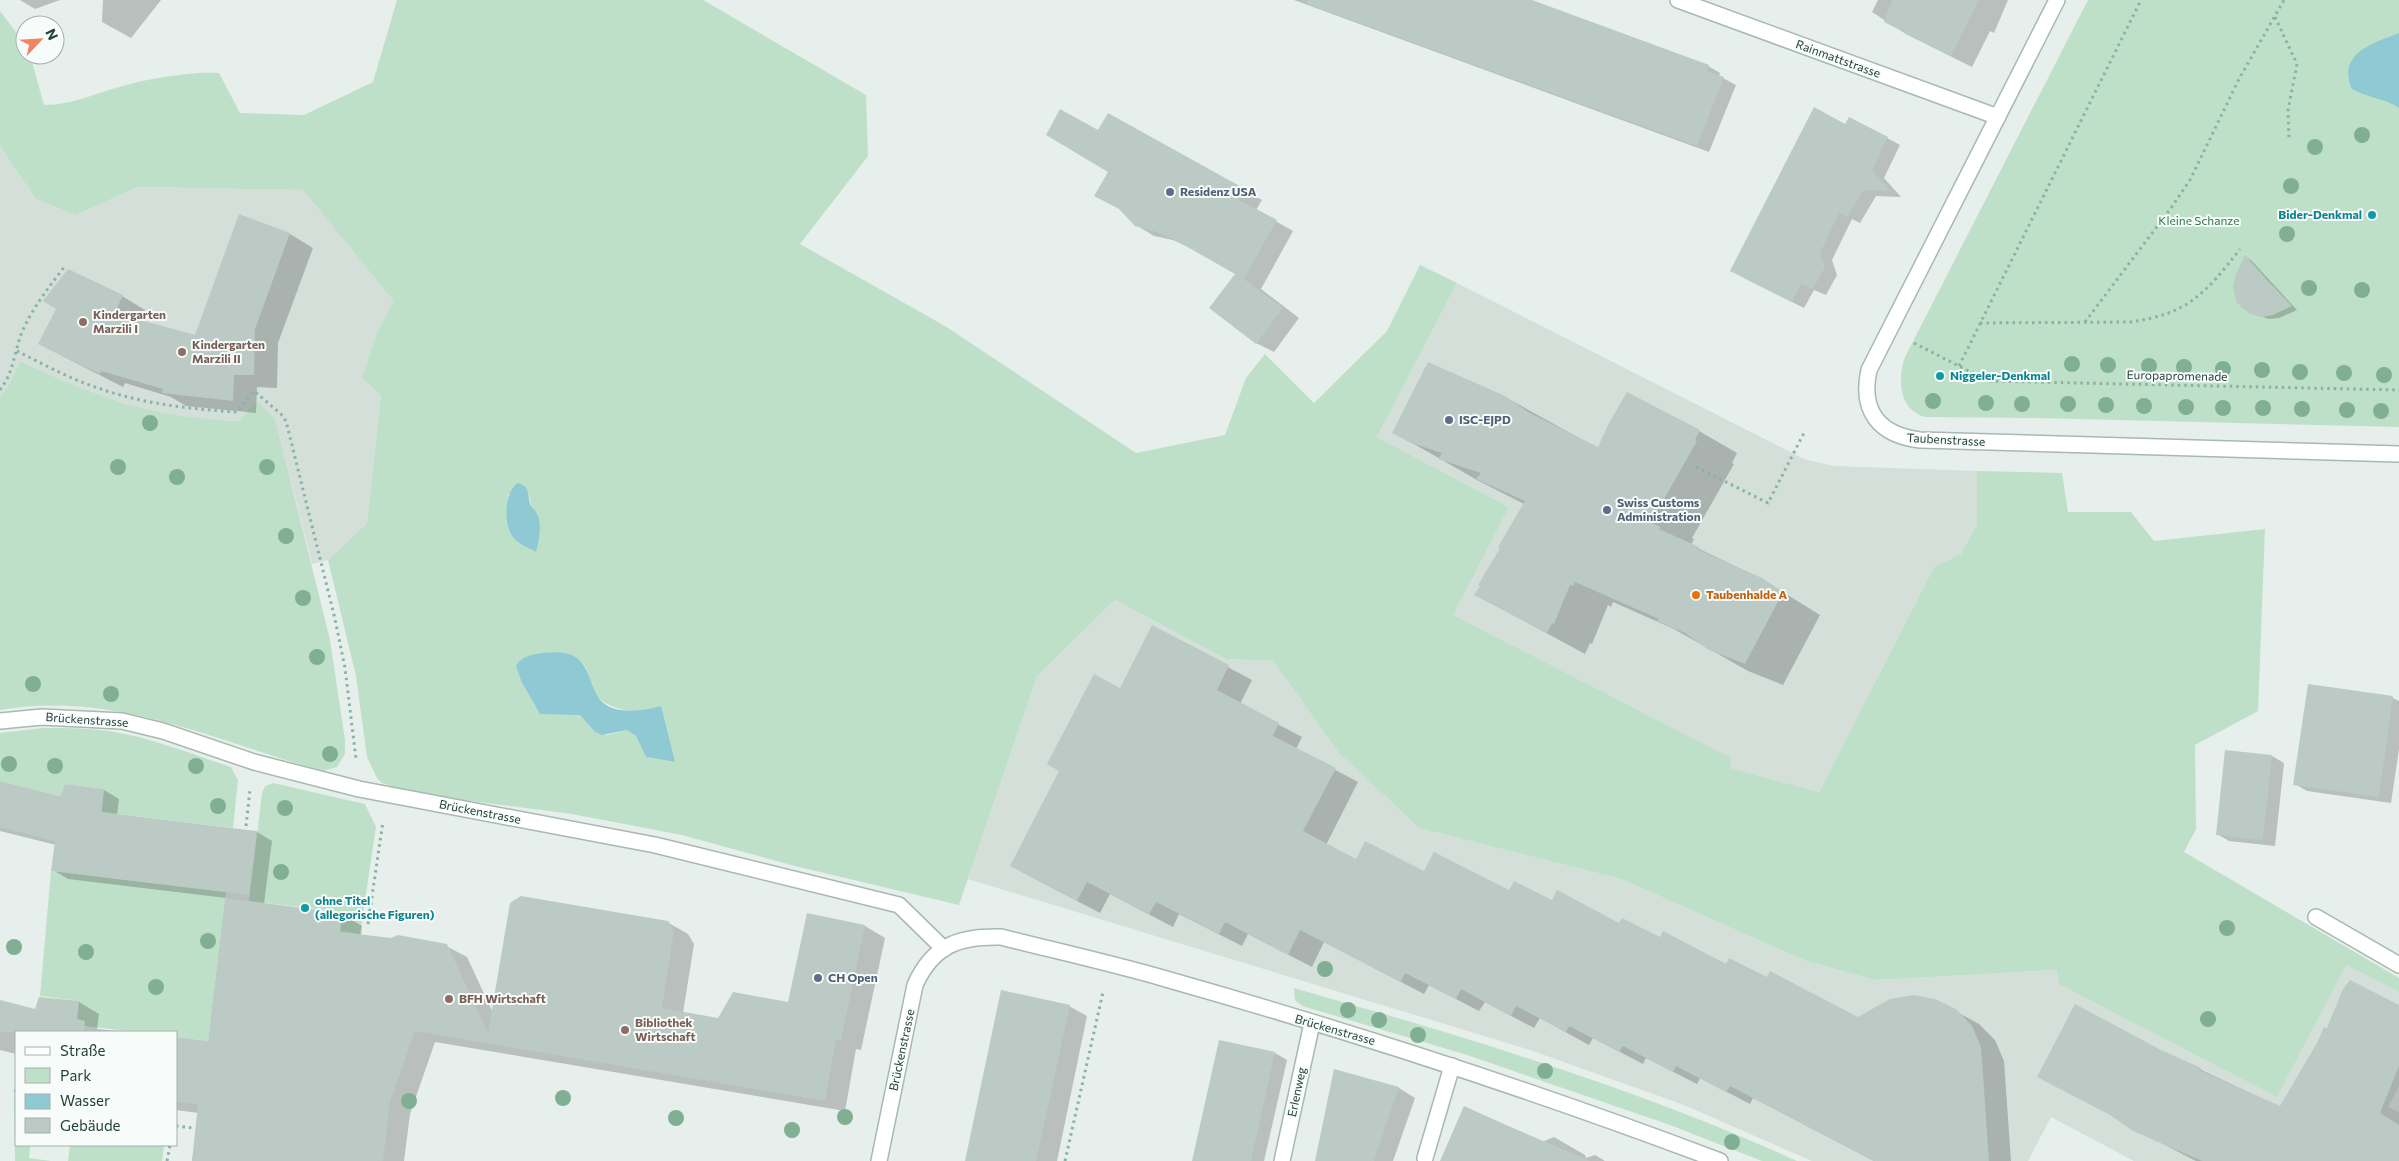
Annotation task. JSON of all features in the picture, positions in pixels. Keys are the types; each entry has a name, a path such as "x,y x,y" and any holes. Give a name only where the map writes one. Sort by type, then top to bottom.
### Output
{"street":[{"name":"Rainmattstrasse","path":"1678,0 1998,117"},
{"name":"Taubenstrasse","path":"2057,0 1869,370 1867,387 1869,404 1879,423 1898,437 1920,440 2399,454"},
{"name":"Brückenstrasse","path":"0,721 42,716 122,721 163,731 254,762 359,789 655,845 899,905 944,949"},
{"path":"2316,917 2399,965"},
{"name":"Brückenstrasse","path":"879,1161 915,986 928,963 958,940 970,937 1001,937 1164,978 1452,1066 1596,1114 1720,1161"},
{"name":"Erlenweg","path":"1282,1161 1312,1023"},
{"path":"1425,1158 1452,1066"}],"path":[{"path":"1959,366 2141,0"},
{"path":"2085,322 2172,208 2190,180 2240,79 2284,0"},
{"path":"2275,16 2297,64 2288,110 2289,139"},
{"path":"1980,323 2130,322 2154,319 2185,306 2203,294 2240,249"},
{"path":"0,390 12,369 22,333 39,300 65,266"},
{"name":"Europapromenade","path":"1907,339 1988,381 2399,390"},
{"path":"17,351 96,388 128,397 164,405 237,412 254,391 281,414 286,421 335,619 350,703 359,789"},
{"path":"1696,467 1768,503 1805,431"},
{"path":"246,826 254,762"},
{"path":"368,924 386,794"},
{"path":"1065,1161 1102,992"},
{"path":"178,1126 193,1128"},
{"path":"167,1161 170,1146"}],"shaded area":[{"path":"0,146 36,199 76,215 138,187 303,190 395,301 378,330 381,395 367,523 328,560 312,564 275,418 256,402 240,421 197,419 161,413 92,394 20,361 11,381 0,397"},
{"path":"1457,283 1804,459 1834,466 1977,471 1977,524 1961,554 1934,567 1819,792 1729,768 1730,758 1452,615 1509,507 1377,437"},
{"path":"1115,600 1226,659 1273,661 1339,753 1419,828 1621,879 1806,961 1875,980 2058,970 2346,965 2399,992 2399,1086 2388,1107 2399,1112 2399,1161 2134,1161 2051,1117 2028,1161 1812,1161 1684,1105 1530,1050 968,879 1037,676"}],"green space":[{"path":"397,0 703,0 866,95 868,156 800,244 945,326 1136,453 1225,435 1246,378 1265,354 1314,403 1387,331 1420,265 1457,283 1377,437 1509,507 1453,615 1731,758 1730,768 1819,792 1934,567 1961,554 1977,524 1977,471 2062,473 2068,512 2131,512 2154,541 2265,529 2258,711 2195,745 2196,829 2184,852 2399,978 2399,992 2346,965 2277,1097 2059,984 2057,970 1875,980 1806,961 1621,879 1419,828 1339,753 1273,661 1226,659 1115,600 1037,676 959,905 795,866 682,835 572,814 454,799 382,783 377,778 367,757 356,676 328,560 367,523 381,395 362,378 378,330 394,301 303,190 138,187 76,215 36,199 0,146 0,11 15,31 15,65 33,65 44,105 73,101 130,84 182,74 219,73 240,113 304,115 373,82","holes":["524,485 530,498 536,552 520,541 515,535 511,529 508,514 508,495","558,652 573,656 585,666 594,691 603,702 617,708 641,712 653,708 674,762 646,757 636,736 627,730 607,735 595,732 580,715 535,706 522,683 534,654"]},
{"name":"Kleine Schanze","path":"2088,0 2399,0 2399,427 1926,417 1917,414 1910,408 1902,393 1901,384 1902,366 1905,357"},
{"path":"20,361 75,386 127,404 153,410 180,416 240,421 256,401 275,418 330,640 345,740 345,754 337,767 323,771 203,733 124,713 84,707 43,706 0,710 0,397 11,381"},
{"path":"43,728 91,729 120,733 162,744 231,767 238,780 233,828 102,812 104,789 65,784 60,796 0,781 0,733"},
{"path":"273,783 365,804 376,827 360,934 340,931 342,912 249,901 262,793 265,786"},
{"path":"51,871 226,892 208,1041 178,1037 178,1031 127,1031 76,1025 79,1001 40,996"},
{"path":"1294,988 1422,1025 1549,1065 1736,1134 1797,1161 1762,1161 1670,1125 1467,1055 1302,1006 1295,1000"},
{"path":"14,1095 15,1146 30,1146 29,1158 51,1161 15,1161"},
{"path":"70,1146 164,1146 162,1161 68,1161"}],"water":[{"path":"2399,33 2399,108 2352,89 2348,77 2349,66 2353,58 2360,51"},
{"path":"518,483 527,489 531,506 538,516 540,532 536,552 513,537 506,517 510,493"},
{"path":"558,652 573,656 581,662 587,670 597,695 609,707 636,711 661,706 675,762 646,757 636,736 627,730 602,735 595,732 580,715 540,714 522,683 516,666 520,661 529,656"}],"building":[{"path":"1307,0 1532,0 1709,65 1707,71 1724,77 1697,146 1307,4"},
{"path":"1892,0 1979,0 1951,56 1884,22"},
{"path":"1814,107 1845,124 1849,117 1888,137 1872,170 1891,191 1864,190 1847,217 1839,213 1820,253 1825,267 1813,289 1801,284 1792,302 1730,271"},
{"name":"Residenz USA","path":"1060,109 1098,130 1108,113 1245,189 1239,200 1277,220 1244,279 1283,308 1256,344 1209,308 1235,274 1177,241 1154,231 1135,226 1119,209 1094,196 1108,172 1046,135"},
{"path":"239,214 290,233 255,329 254,375 234,375 233,401 162,393 163,389 101,371 100,374 38,344 56,309 43,301 68,269 123,295 115,313 195,335"},
{"path":"2245,255 2292,306 2273,315 2262,317 2251,314 2242,308 2236,301 2233,286 2235,276"},
{"path":"1428,362 1505,396 1528,412 1598,447 1627,392 1700,430 1695,440 1697,441 1655,515 1658,516 1653,524 1661,527 1659,529 1699,547 1697,549 1762,578 1783,592 1745,664 1709,650 1685,633 1657,621 1659,619 1575,582 1573,586 1570,585 1554,624 1552,623 1547,633 1474,595 1500,548 1498,547 1525,501 1476,479 1481,473 1438,459 1442,453 1409,442 1392,433"},
{"path":"1152,625 1229,665 1217,690 1279,723 1273,736 1336,768 1303,831 1356,859 1365,841 1424,871 1434,852 1509,890 1514,881 1552,900 1557,890 1619,923 1622,918 1660,937 1663,931 1726,964 1729,958 1767,977 1770,971 1858,1017 1890,999 1913,995 1935,999 1956,1009 1972,1026 1981,1047 1989,1161 1874,1161 1730,1086 1726,1092 1676,1066 1673,1072 1623,1046 1619,1052 1569,1026 1566,1032 1516,1006 1511,1016 1461,989 1456,999 1405,973 1401,982 1300,930 1288,955 1225,922 1219,934 1156,902 1149,914 1087,882 1077,901 1010,866 1059,771 1047,764 1094,674 1120,688"},
{"path":"2308,684 2393,696 2379,797 2293,785"},
{"path":"2225,750 2272,755 2263,840 2216,835"},
{"path":"0,781 60,796 65,784 104,789 101,812 257,831 249,895 51,871 55,841 0,827"},
{"name":"BFH Wirtschaft","path":"521,896 668,921 674,931 662,1008 718,1018 733,992 788,1002 807,913 865,925 841,1040 836,1039 825,1101 415,1031 390,1102 383,1161 192,1161 198,1104 178,1102 178,1037 208,1041 225,898 342,913 340,932 391,938 398,935 447,944 488,1033 510,903"},
{"path":"2350,980 2399,1005 2399,1066 2380,1113 2399,1125 2399,1161 2202,1161 2133,1131 2110,1115 2037,1077 2075,1004 2161,1050 2201,1068 2199,1070 2280,1106 2317,1043 2324,1027 2327,1028 2343,989"},
{"path":"1001,990 1070,1005 1036,1161 965,1161"},
{"path":"39,997 79,1001 77,1019 85,1021 84,1031 0,1032 0,1000 35,1009"},
{"path":"1219,1040 1275,1052 1251,1161 1192,1161"},
{"path":"1334,1069 1399,1087 1374,1161 1315,1161"},
{"path":"1464,1106 1506,1125 1590,1161 1440,1161"}],"place":[{"name":"Residenz USA","path":"1170,192"},
{"name":"Bider-Denkmal","path":"2372,215"},
{"name":"Kindergarten Marzili I","path":"83,322"},
{"name":"Kindergarten Marzili II","path":"182,352"},
{"name":"Niggeler-Denkmal","path":"1940,376"},
{"name":"ISC-EJPD","path":"1449,420"},
{"name":"Swiss Customs Administration","path":"1607,510"},
{"name":"Taubenhalde A","path":"1696,595"},
{"name":"ohne Titel (allegorische Figuren)","path":"305,908"},
{"name":"CH Open","path":"818,978"},
{"name":"BFH Wirtschaft","path":"449,999"},
{"name":"Bibliothek Wirtschaft","path":"625,1030"}]}
